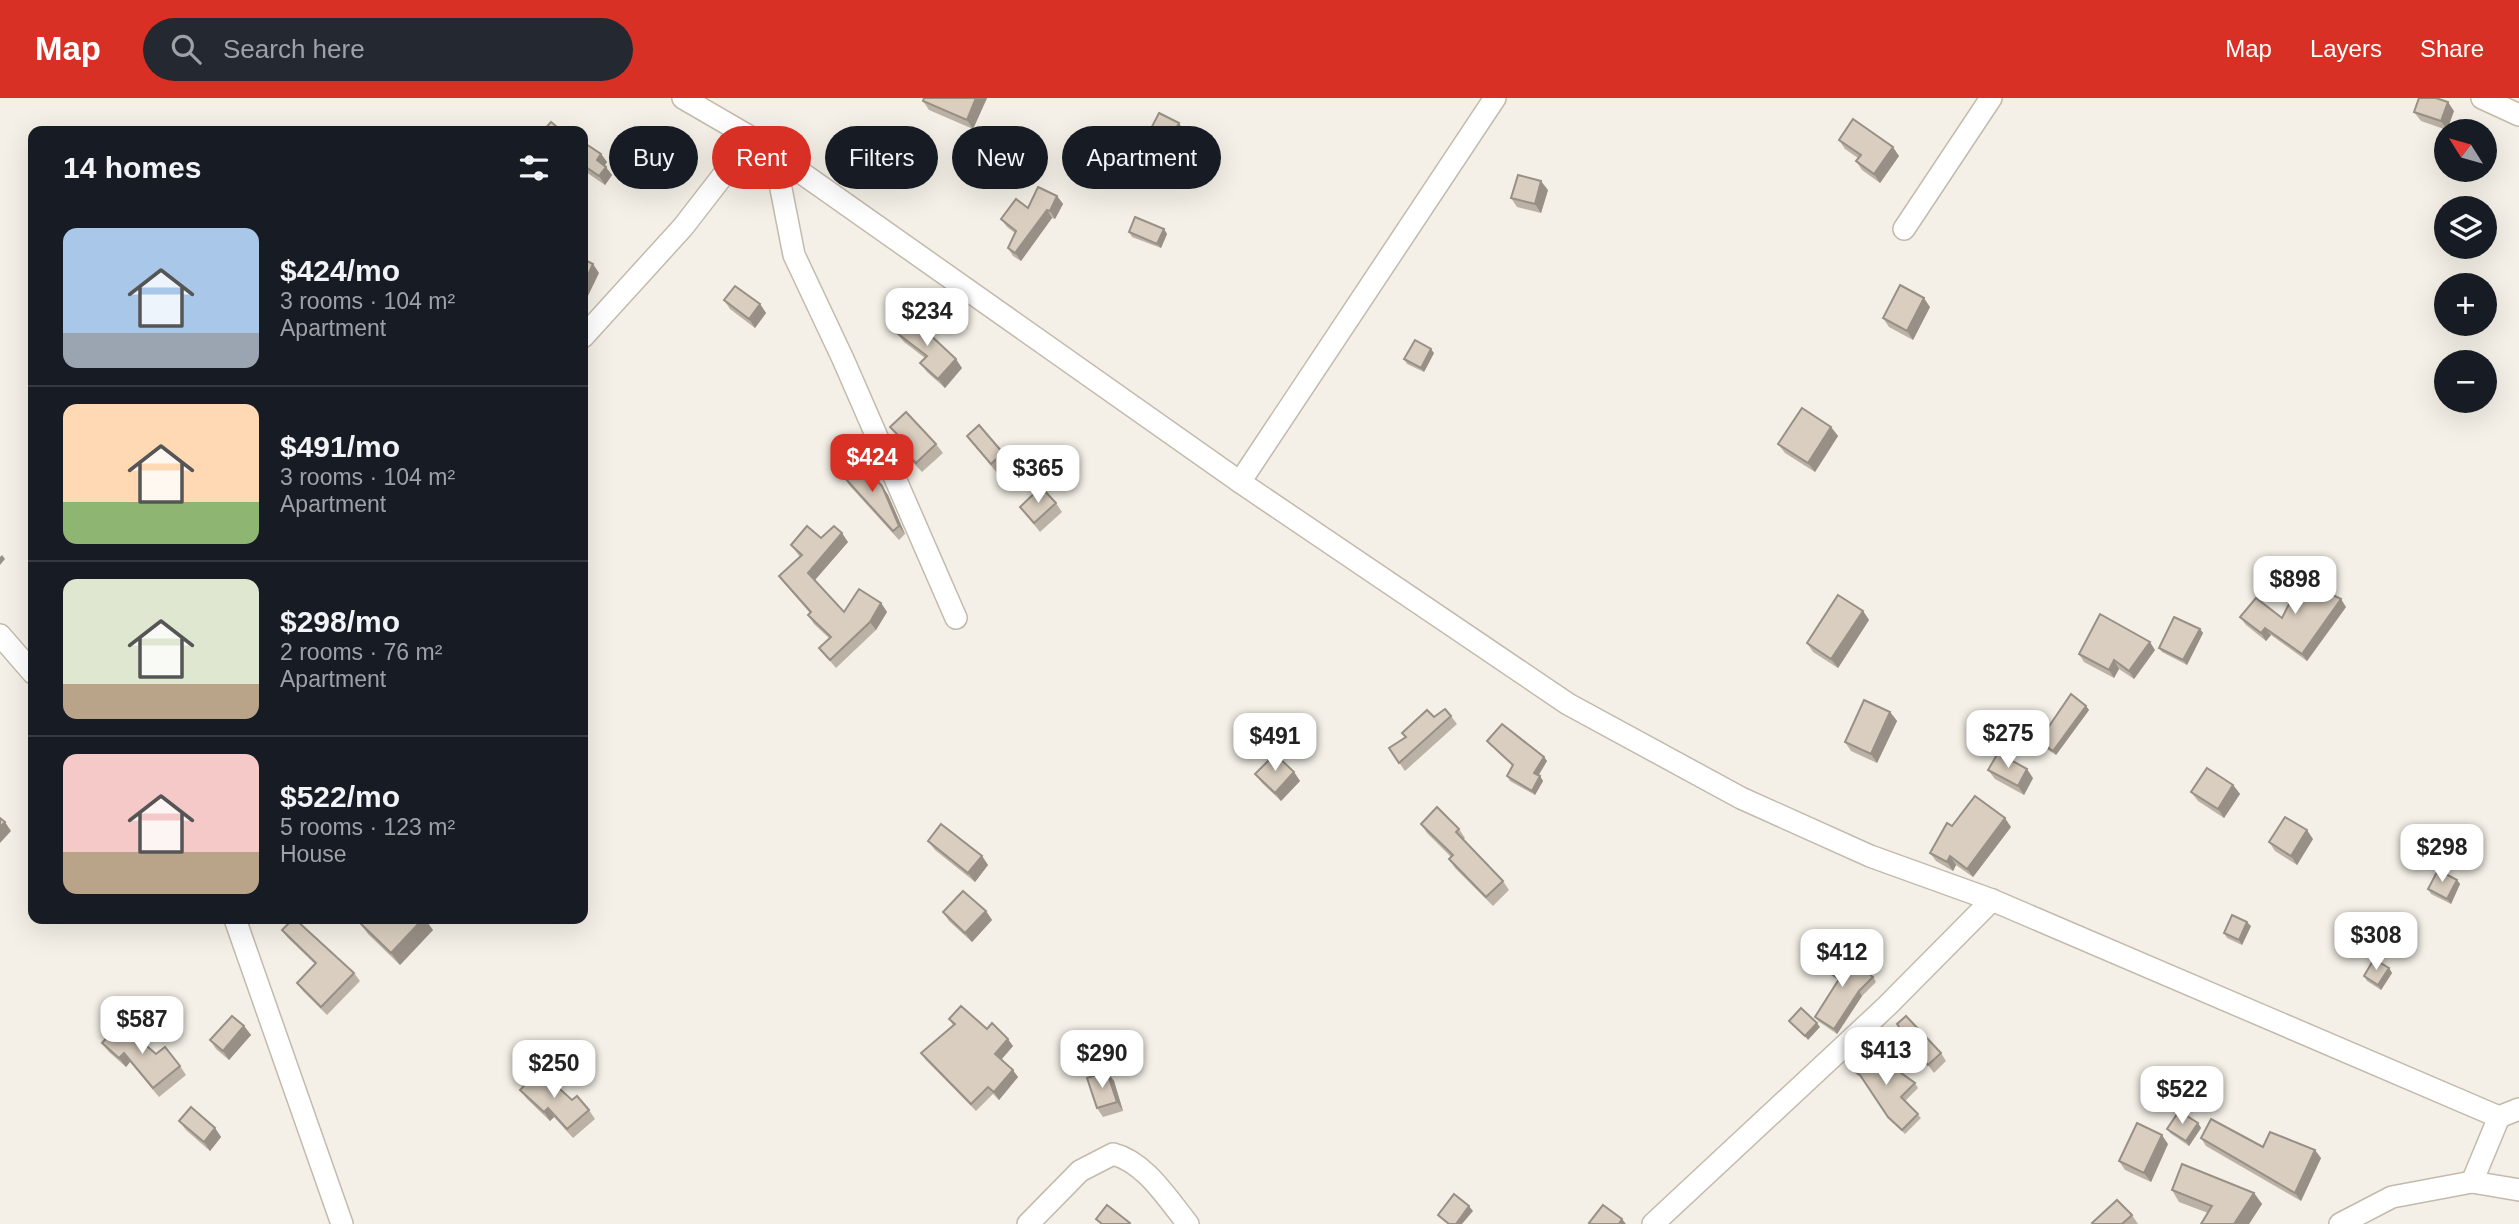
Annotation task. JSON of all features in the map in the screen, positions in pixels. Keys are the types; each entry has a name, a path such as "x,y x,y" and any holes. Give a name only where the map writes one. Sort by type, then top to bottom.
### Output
{"street":[{"path":"683,98 731,126"},
{"path":"1240,482 1495,98"},
{"path":"1904,229 1991,98"},
{"path":"2482,98 2519,116"},
{"path":"811,179 1240,482 1568,704 1753,803 1870,856 1993,900 2509,1113 2472,1182"},
{"path":"588,331 682,228 712,189"},
{"path":"781,189 794,255 843,359 956,618"},
{"path":"0,635 28,667"},
{"path":"1653,1224 1887,1006 1993,900"},
{"path":"237,924 342,1224"},
{"path":"1028,1224 1080,1171 1113,1154 1129,1158 1161,1190 1188,1224"},
{"path":"2340,1224 2392,1197 2472,1182 2519,1190"}],"building":[{"path":"924,98 976,98 967,120 923,101"},
{"path":"2419,98 2436,98 2448,102 2442,119 2414,112"},
{"path":"1159,113 1179,123 1177,126 1152,126"},
{"path":"1853,119 1893,147 1874,174 1856,161 1861,155 1839,140"},
{"path":"588,145 601,154 597,160 606,167 599,176 588,168"},
{"path":"1518,175 1541,181 1535,204 1511,198"},
{"path":"1037,189 1057,196 1050,211 1047,210 1015,253 1008,248 1016,231 1001,219 1016,199 1028,208"},
{"path":"1135,217 1164,229 1157,244 1129,232"},
{"path":"588,262 593,264 588,275"},
{"path":"1900,285 1924,298 1907,331 1883,318"},
{"path":"735,286 760,304 749,319 724,300"},
{"path":"911,317 956,359 938,379 920,363 927,356 897,333"},
{"path":"1415,340 1431,349 1421,368 1404,359"},
{"path":"1802,408 1831,427 1808,463 1778,444"},
{"path":"906,412 936,444 916,463 902,449 907,444 890,427"},
{"path":"979,425 1003,453 991,464 967,436"},
{"path":"860,462 882,486 899,526 893,531 844,477"},
{"path":"1041,487 1056,503 1034,523 1020,507"},
{"path":"807,526 821,538 834,526 842,533 808,573 844,612 859,589 881,603 870,622 830,660 819,648 831,637 808,615 811,612 779,576 802,555 791,545"},
{"path":"2301,580 2341,599 2302,654 2265,628 2261,633 2240,617 2256,598 2282,618"},
{"path":"1838,595 1863,611 1831,659 1807,643"},
{"path":"2100,614 2150,642 2129,671 2114,660 2109,670 2079,654"},
{"path":"2174,617 2200,629 2183,660 2159,648"},
{"path":"2071,694 2086,706 2053,751 2039,741"},
{"path":"1864,700 1890,712 1871,754 1845,742"},
{"path":"1445,709 1451,716 1399,763 1389,748 1406,737 1402,733 1427,710 1434,717"},
{"path":"1502,724 1544,757 1534,773 1540,776 1532,791 1507,776 1513,765 1487,741"},
{"path":"1998,753 2027,769 2018,786 1988,770"},
{"path":"1275,754 1294,772 1275,793 1255,774"},
{"path":"2207,768 2233,785 2218,809 2191,792"},
{"path":"1975,796 2005,818 1967,869 1950,856 1947,862 1930,853 1947,823 1952,826"},
{"path":"1437,807 1459,829 1456,832 1503,881 1486,897 1449,859 1453,855 1421,824"},
{"path":"2285,817 2307,830 2291,856 2269,842"},
{"path":"941,824 982,856 968,873 928,841"},
{"path":"2438,870 2457,880 2447,899 2428,889"},
{"path":"963,891 986,911 965,933 943,912"},
{"path":"2232,915 2247,922 2239,940 2224,933"},
{"path":"288,924 300,924 354,973 321,1007 297,983 316,963 282,930"},
{"path":"361,924 418,924 391,953"},
{"path":"1838,950 1873,977 1859,991 1834,1029 1815,1017 1839,979 1825,969"},
{"path":"2374,959 2389,968 2378,985 2364,976"},
{"path":"961,1006 987,1029 992,1023 1008,1039 995,1054 1013,1070 994,1092 988,1087 971,1104 921,1053 955,1024 949,1019"},
{"path":"1801,1008 1817,1023 1805,1036 1789,1021"},
{"path":"232,1016 244,1026 223,1051 210,1040"},
{"path":"1906,1016 1941,1053 1928,1065 1897,1024"},
{"path":"120,1023 156,1054 165,1047 180,1066 153,1088 124,1053 119,1058 102,1043"},
{"path":"1866,1048 1915,1083 1901,1097 1918,1114 1902,1130 1888,1117 1860,1075 1851,1069"},
{"path":"539,1070 572,1100 577,1096 589,1110 567,1129 548,1108 544,1112 520,1090"},
{"path":"1107,1072 1117,1102 1097,1108 1087,1078"},
{"path":"191,1107 215,1128 204,1142 179,1121"},
{"path":"2179,1111 2198,1123 2186,1141 2167,1129"},
{"path":"2211,1119 2263,1147 2270,1132 2315,1150 2295,1193 2201,1138"},
{"path":"2137,1123 2162,1135 2144,1173 2119,1161"},
{"path":"2182,1164 2254,1193 2234,1224 2201,1224 2212,1206 2172,1190"},
{"path":"1454,1194 1469,1206 1456,1224 1449,1224 1438,1215"},
{"path":"2117,1200 2132,1215 2122,1224 2092,1223"},
{"path":"1107,1205 1130,1223 1102,1224 1096,1219"},
{"path":"1603,1205 1622,1219 1619,1224 1589,1223"}]}
